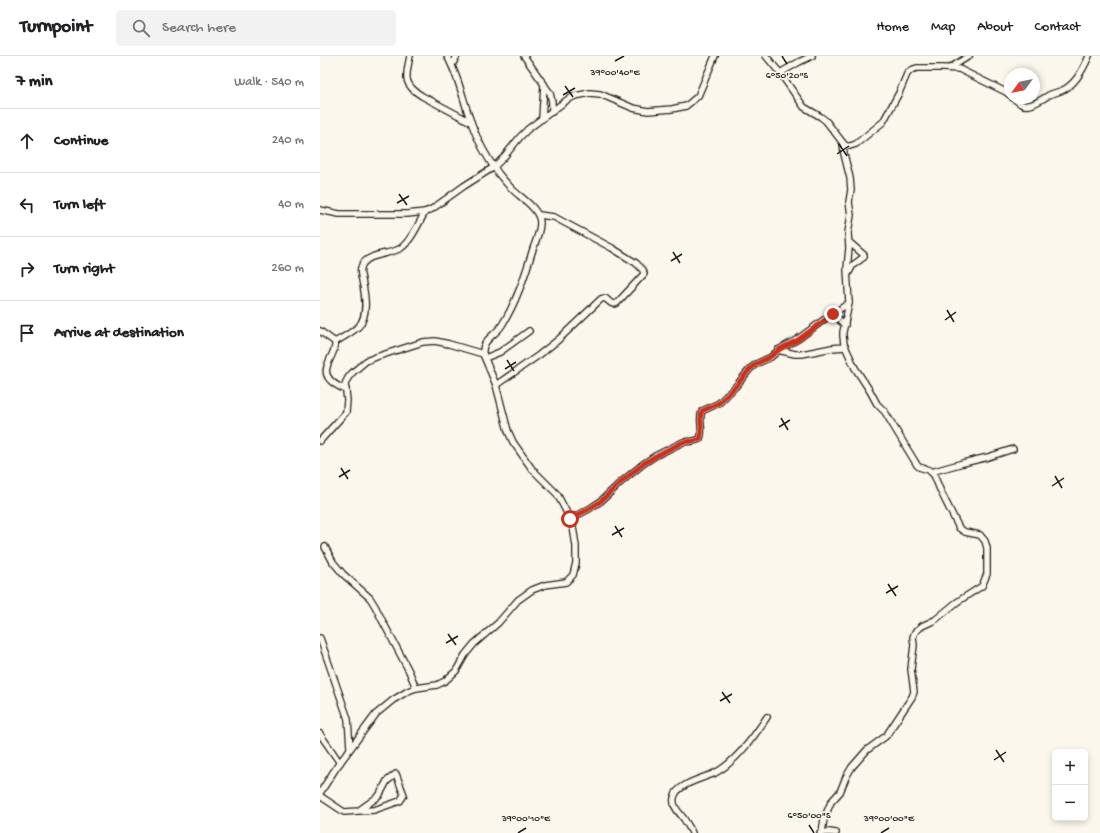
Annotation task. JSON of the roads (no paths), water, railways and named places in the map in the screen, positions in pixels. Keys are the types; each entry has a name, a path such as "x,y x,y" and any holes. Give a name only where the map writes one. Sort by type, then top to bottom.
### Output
{"street":[{"path":"410,56 406,73 406,80 409,86 415,92 471,122"},
{"path":"358,811 379,796 387,781 396,774 404,795 400,801 374,810 344,812 320,794 350,748 376,714 393,700 416,688 431,687 441,684 456,671 465,655 474,644 498,623 518,600 532,590 545,585 566,582 574,575 575,568 576,546 574,527 557,494 532,469 513,442 508,431 496,385 482,351 486,341 502,326 518,294 537,236 540,224 539,215 532,206 504,181 494,167 471,122 448,56"},
{"path":"452,65 457,56"},
{"path":"524,56 550,93 552,112"},
{"path":"320,210 339,214 407,214 425,212 432,209 494,167 528,129 567,100 575,96 590,93 600,94 633,108 648,111 686,106 698,96 716,56"},
{"path":"766,56 804,107 821,117 846,146 851,146"},
{"path":"780,73 812,56"},
{"path":"950,68 969,56"},
{"path":"1040,100 1069,86 1077,78 1089,56"},
{"path":"844,153 845,150 861,141 883,122 900,93 907,74 911,70 918,68 960,69 1004,91"},
{"path":"542,119 544,83"},
{"path":"836,833 821,832 824,819 831,802 840,792 852,767 867,750 886,736 914,692 911,669 914,645 913,637 915,632 922,626 935,620 957,602 982,586 987,574 987,548 985,541 980,535 965,532 959,528 934,475 927,470 919,468 888,417 877,404 855,368 845,347 842,336 849,303 847,264 849,256 849,229 851,216 849,202 851,190 843,143"},
{"path":"346,390 335,385 327,376 326,371 334,350 335,342 358,327 363,320 365,294 361,269 362,264 368,260 402,247 417,228 425,212"},
{"path":"496,385 558,340 601,299 605,298 613,304 617,303 644,274 643,270 636,263 612,248 554,217 539,215"},
{"path":"848,274 853,265 864,257 864,255 849,242"},
{"path":"570,519 601,501 643,464 683,442 700,439 702,432 700,416 702,411 719,403 756,364 770,357 778,350 798,340 849,303"},
{"path":"833,314 845,325"},
{"path":"320,331 335,342"},
{"path":"320,441 346,412 347,400 345,384 348,378 358,367 366,361 422,342 435,341 484,356 500,352 529,331"},
{"path":"778,350 802,354 845,347"},
{"path":"931,472 1012,449"},
{"path":"325,547 333,562 342,574 370,598 409,671 416,688"},
{"path":"320,638 348,719 350,748"},
{"path":"692,833 684,818 676,809 674,804 674,796 686,785 720,770 728,764 756,734 768,717"},
{"path":"320,734 340,763"}]}
